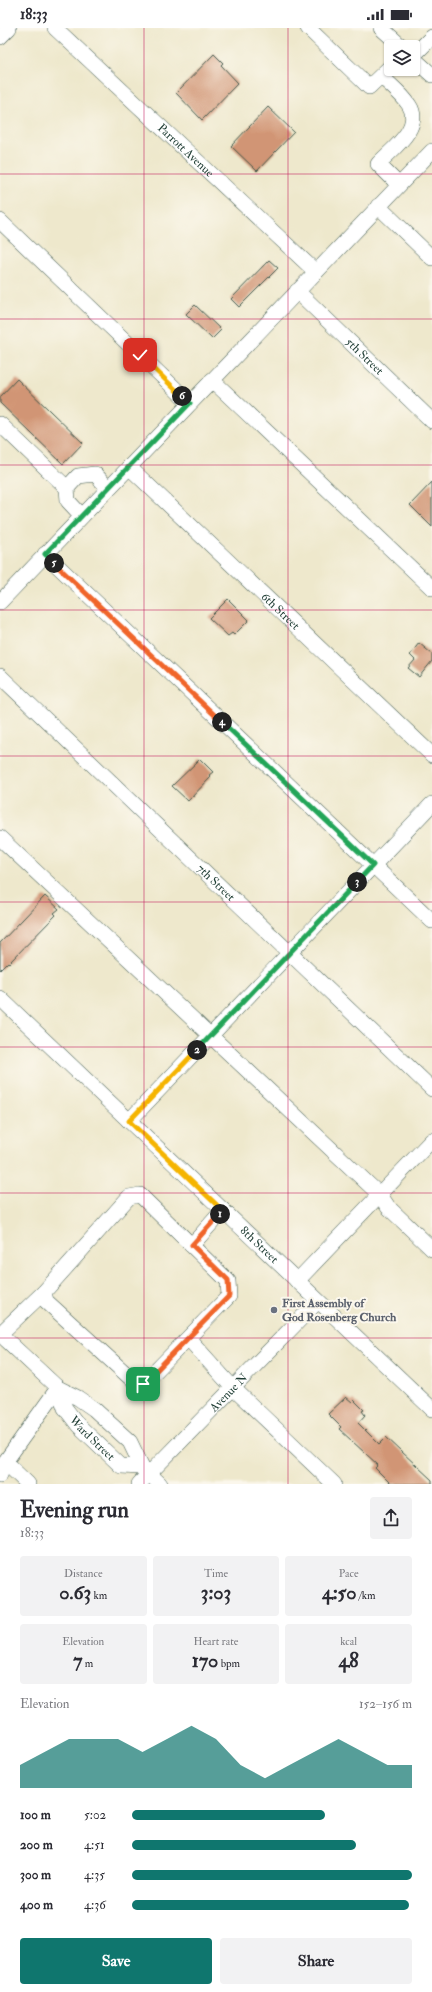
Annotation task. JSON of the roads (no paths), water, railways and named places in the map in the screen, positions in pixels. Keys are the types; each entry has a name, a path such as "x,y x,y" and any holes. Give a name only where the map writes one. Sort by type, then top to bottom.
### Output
{"street":[{"path":"0,37 9,28"},
{"name":"Parrott Avenue","path":"55,28 316,272"},
{"path":"308,28 369,87 384,73"},
{"path":"381,28 394,40"},
{"path":"420,50 432,37"},
{"path":"420,64 432,75"},
{"path":"390,76 410,105 412,112 411,128 378,164 399,185"},
{"path":"2,595 82,516 432,150"},
{"path":"378,206 432,258"},
{"path":"0,221 190,403"},
{"name":"5th Street","path":"297,291 432,422"},
{"path":"212,380 432,588"},
{"path":"0,424 67,488 68,501 82,516"},
{"name":"6th Street","path":"129,467 432,755"},
{"path":"67,488 78,476 95,474 108,488"},
{"path":"45,554 432,921"},
{"name":"7th Street","path":"0,676 289,954 432,1089"},
{"path":"129,1121 432,804"},
{"path":"0,838 380,1195 388,1207 432,1249"},
{"name":"8th Street","path":"0,998 432,1409"},
{"path":"298,1281 432,1140"},
{"path":"0,1334 44,1292 130,1197 140,1195 228,1280 229,1296 143,1384 136,1383 46,1301 44,1292"},
{"path":"192,1245 222,1210"},
{"name":"Avenue N","path":"147,1477 318,1301"},
{"name":"Ward Street","path":"0,1334 58,1388 78,1398 94,1409 130,1442 147,1477"},
{"path":"188,1338 233,1388 334,1484"},
{"path":"28,1484 3,1469 58,1388"},
{"name":"Ward Street","path":"58,1388 65,1408 78,1425 121,1466 147,1477"}],"place":[{"name":"First Assembly of God Rosenberg Church","path":"274,1310"}]}
